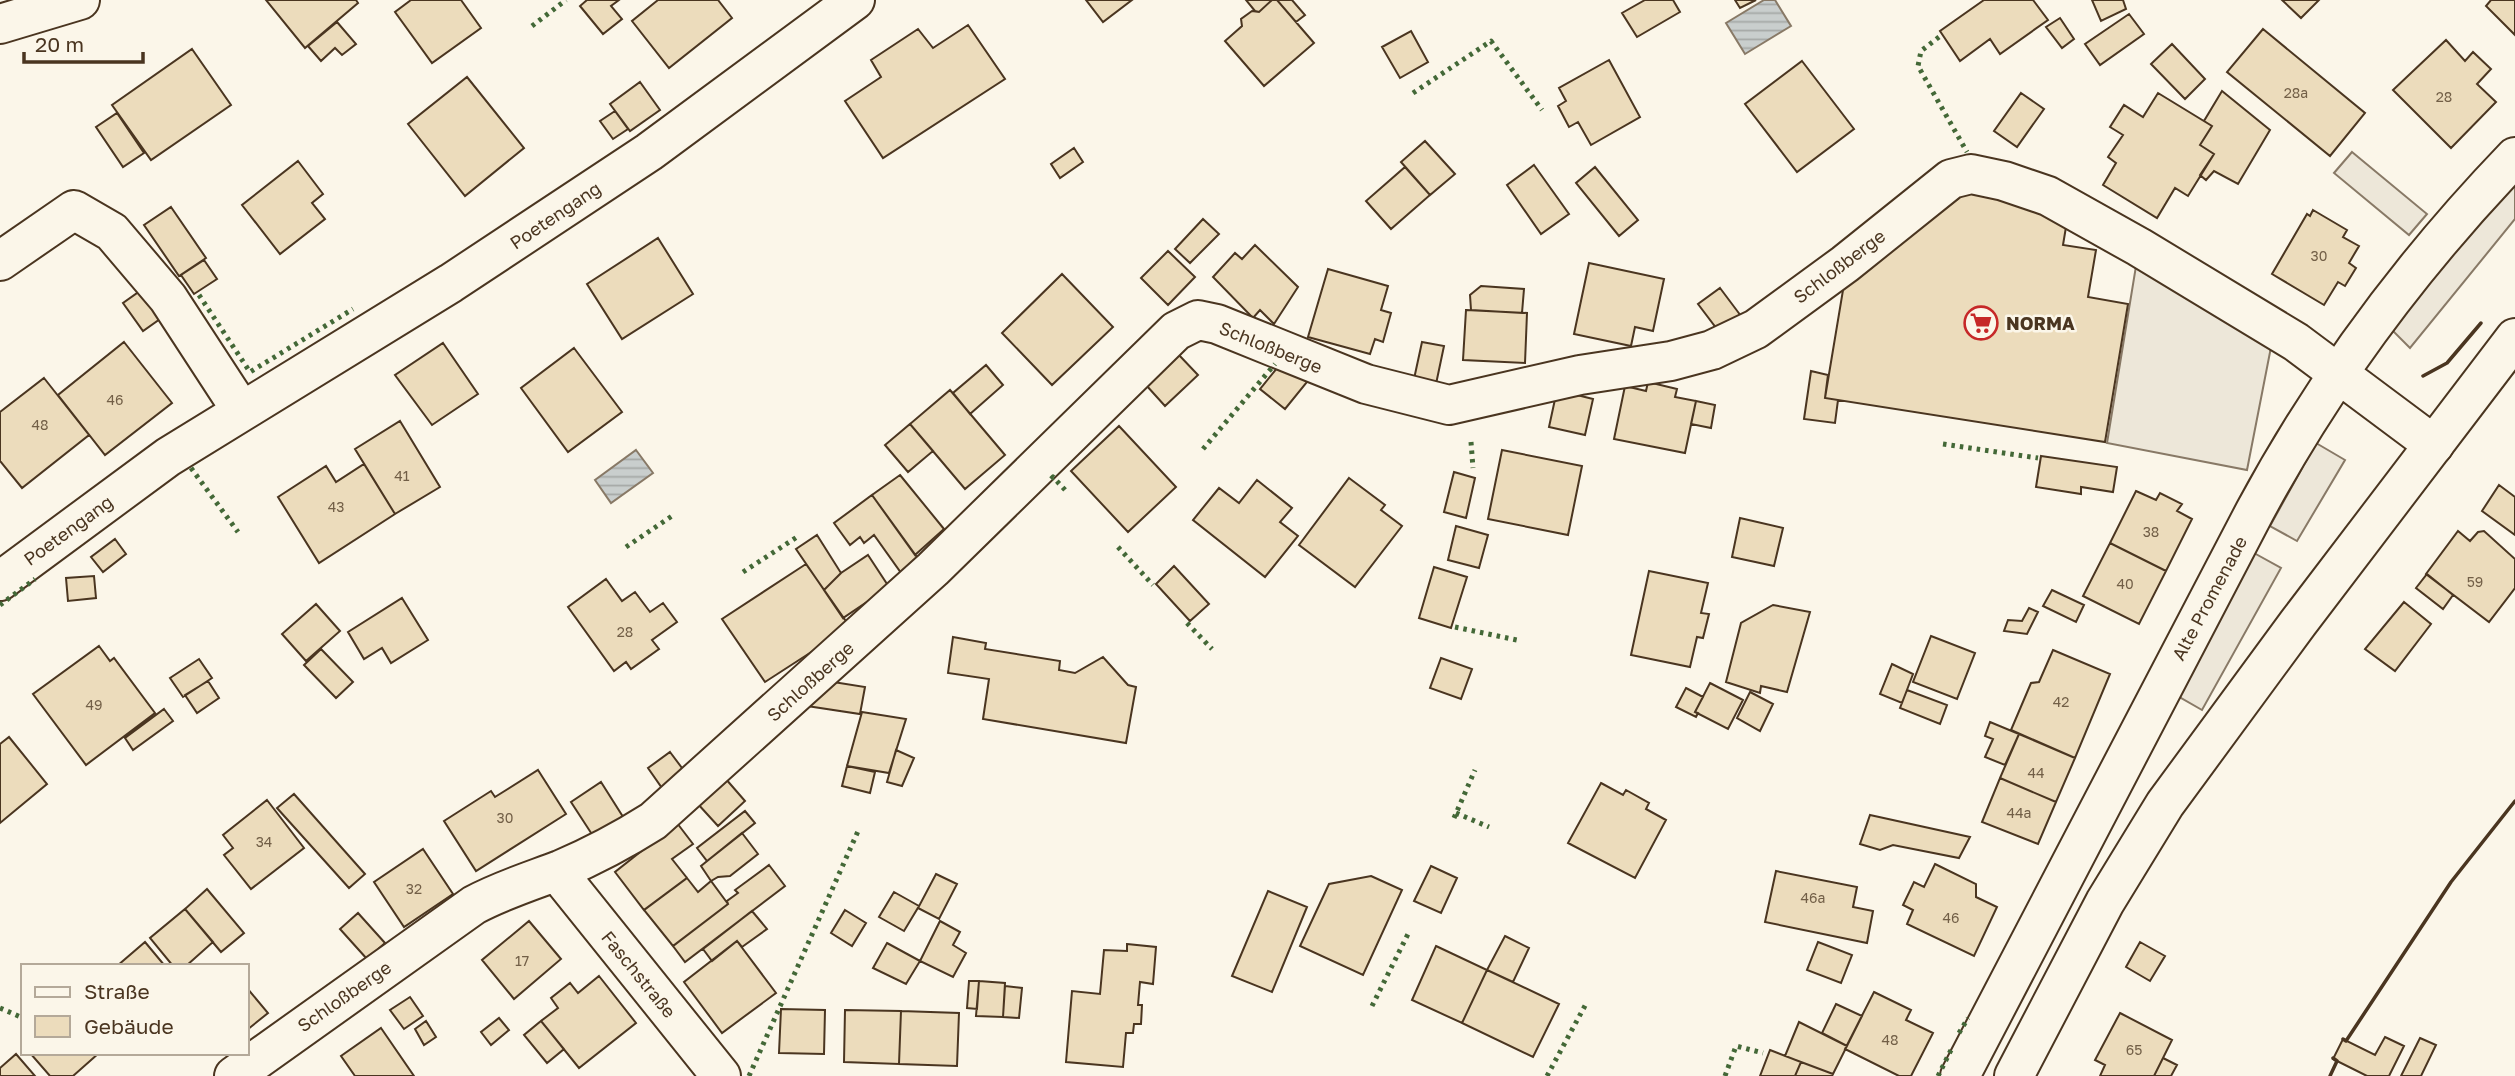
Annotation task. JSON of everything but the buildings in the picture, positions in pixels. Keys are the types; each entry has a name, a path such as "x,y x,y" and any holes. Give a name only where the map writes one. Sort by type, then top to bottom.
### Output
{"street":[{"path":"0,24 80,0"},
{"name":"Poetengang","path":"0,580 168,457 452,283 552,218 649,152 855,0"},
{"name":"Alte Promenade","path":"1960,1076 2255,511 2297,438 2367,332 2422,260 2515,157"},
{"name":"Schloßberge","path":"234,1076 474,905 497,893 560,870 624,839 653,821 933,569 1176,331 1198,320 1217,324 1366,384 1449,405 1580,375 1671,361 1712,350 1756,329 1845,264 1951,179 1971,174 2004,181 2048,196 2139,247 2275,329 2339,373 2434,445"},
{"path":"0,261 74,210 112,232 167,298 242,410"},
{"path":"2014,1076 2105,902 2165,804 2291,632 2515,338"},
{"name":"Faschstraße","path":"560,870 566,883 721,1076"}],"shaded area":[{"path":"1764,0 1775,0 1791,26 1745,54 1726,23"},
{"path":"2352,152 2427,214 2409,235 2334,173"},
{"path":"2515,176 2515,219 2410,348 2392,330"},
{"path":"2136,266 2272,342 2247,470 2107,443"},
{"path":"2316,443 2345,460 2297,541 2270,526"},
{"path":"636,450 653,473 611,503 595,480"},
{"path":"2254,553 2281,568 2202,710 2176,695"}],"hedge":[{"path":"532,26 566,0"},
{"path":"1939,37 1921,51 1918,66 1967,152"},
{"path":"1413,93 1491,41 1542,110"},
{"path":"199,295 250,372 353,309"},
{"path":"1203,449 1275,364"},
{"path":"1471,442 1473,468"},
{"path":"1943,444 2038,458"},
{"path":"191,468 238,532"},
{"path":"1051,479 1053,477 1067,492"},
{"path":"626,547 672,516"},
{"path":"743,572 797,537"},
{"path":"1118,547 1153,585"},
{"path":"0,605 35,579"},
{"path":"1187,623 1212,649"},
{"path":"1455,627 1517,640"},
{"path":"1454,818 1475,770"},
{"path":"1456,813 1489,827"},
{"path":"749,1076 859,829"},
{"path":"1372,1006 1408,934"},
{"path":"1547,1076 1587,1002"},
{"path":"0,1008 21,1017"},
{"path":"1959,1033 1968,1018"},
{"path":"1725,1076 1736,1046 1763,1053"},
{"path":"1938,1076 1953,1046"}],"wall":[{"path":"2423,376 2447,363 2481,323"},
{"path":"2343,1039 2346,1041 2451,882 2515,801"},
{"path":"2330,1076 2337,1061 2333,1058"}],"place":[{"name":"NORMA","path":"1981,323"}]}
